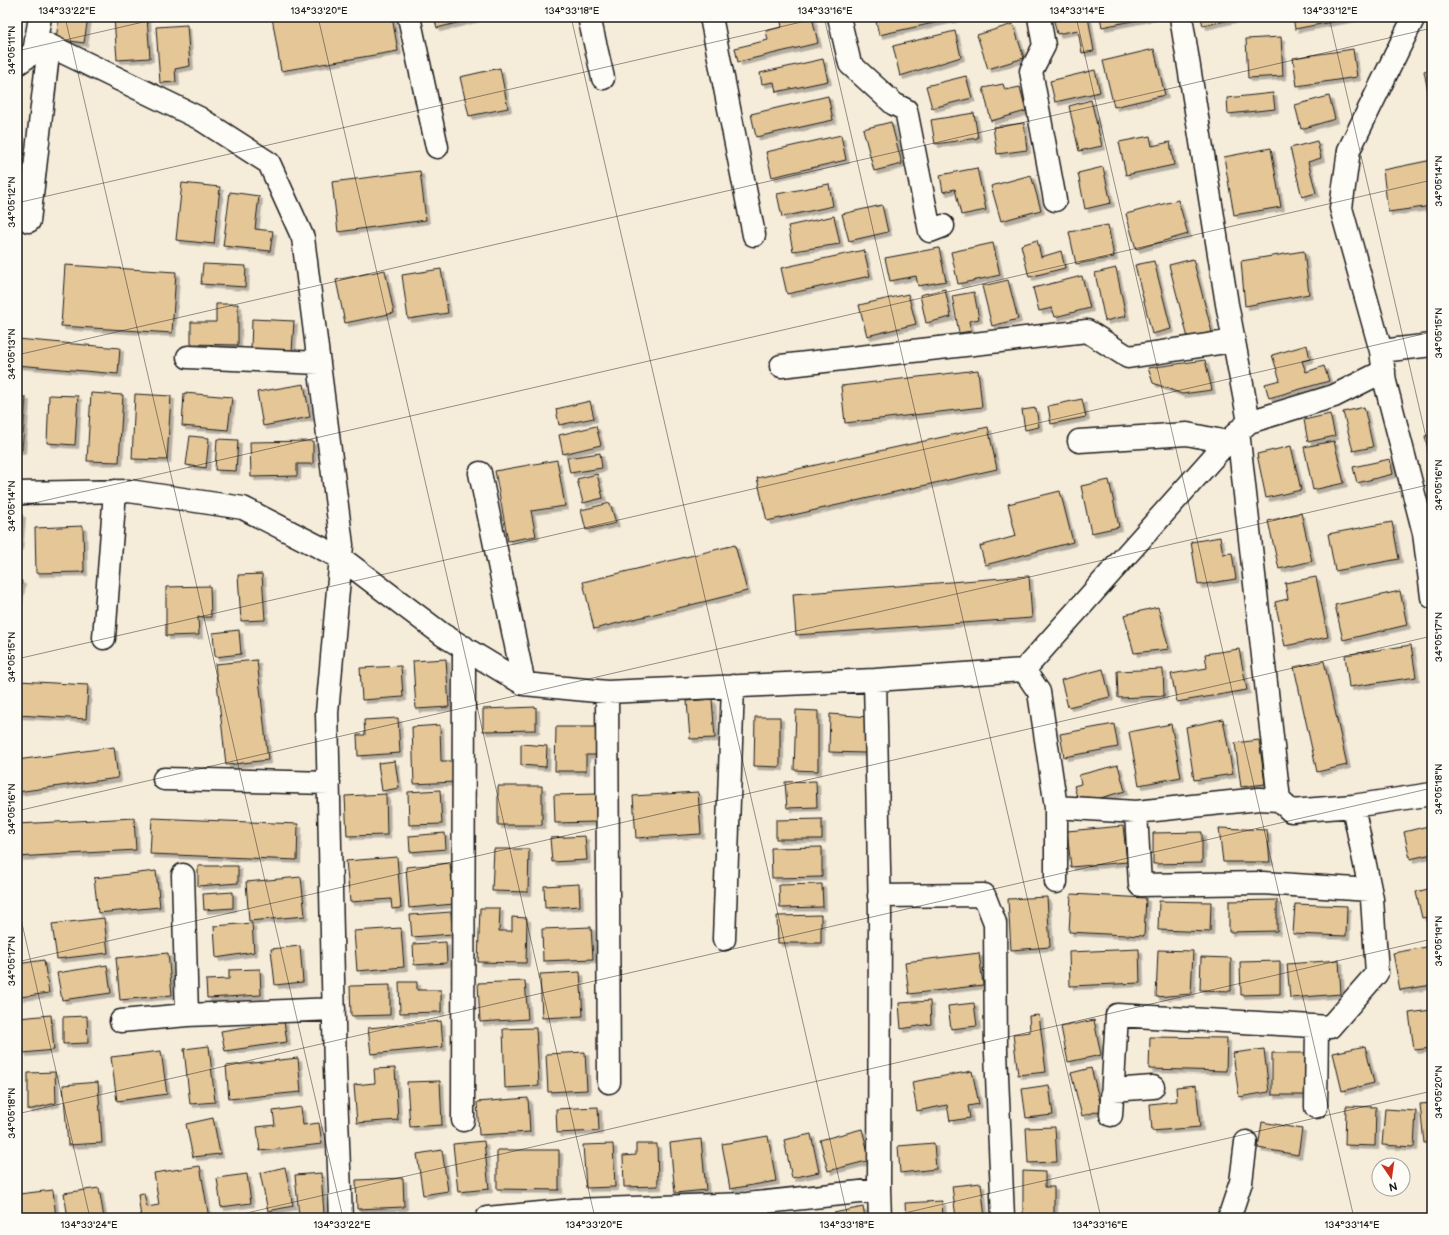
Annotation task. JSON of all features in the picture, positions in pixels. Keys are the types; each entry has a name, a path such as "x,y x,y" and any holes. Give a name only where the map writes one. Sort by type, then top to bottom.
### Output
{"street":[{"path":"29,221 43,42 40,17"},
{"path":"409,17 437,147"},
{"path":"589,17 603,78"},
{"path":"711,17 754,235"},
{"path":"839,17 850,64 894,104 906,110 930,231 942,226"},
{"path":"1039,17 1044,46 1031,71 1055,200"},
{"path":"1181,17 1233,341 1238,432 1279,800"},
{"path":"1414,17 1348,150 1341,208 1382,361 1385,382 1424,533 1432,597"},
{"path":"17,64 34,52 43,42"},
{"path":"43,42 198,118 269,163 303,238 342,545 327,713 334,1009 341,1218"},
{"path":"781,366 1086,331 1128,357 1233,341"},
{"path":"1079,441 1238,432 1334,396 1382,361 1432,346"},
{"path":"188,357 319,363"},
{"path":"17,494 129,490 243,508 341,558 443,635 524,684 607,692 875,680 1024,670 1238,432"},
{"path":"480,473 524,684"},
{"path":"104,638 115,490"},
{"path":"463,1120 464,647"},
{"path":"1024,670 1039,692 1056,807 1056,882"},
{"path":"875,680 880,896 880,1218"},
{"path":"724,939 733,686"},
{"path":"607,692 609,1082"},
{"path":"164,779 329,783"},
{"path":"1056,807 1136,812 1259,799 1279,800 1291,811 1352,806 1432,794"},
{"path":"1111,1114 1117,1015 1330,1027 1377,973 1372,899 1352,806"},
{"path":"1136,812 1140,885 1263,883 1370,890"},
{"path":"183,875 187,1015"},
{"path":"880,896 984,895 987,902 995,923 996,1052 1003,1218"},
{"path":"121,1021 187,1015 334,1009"},
{"path":"1316,1107 1317,1027"},
{"path":"1113,1090 1153,1087"},
{"path":"1229,1218 1241,1182 1246,1142"},
{"path":"487,1218 573,1210 747,1204 879,1190"}],"building":[{"path":"59,17 88,17 84,43 56,39"},
{"path":"114,17 147,17 150,58 117,60"},
{"path":"272,17 392,17 398,51 281,71"},
{"path":"434,17 480,17 437,28"},
{"path":"780,17 812,17 818,43 738,62 735,48 768,40 766,31 782,27"},
{"path":"875,17 956,17 956,18 879,35"},
{"path":"1053,17 1088,17 1094,51 1082,53 1078,30 1057,34"},
{"path":"1100,17 1152,17 1102,27"},
{"path":"1201,17 1241,17 1203,26"},
{"path":"1293,17 1357,17 1295,29"},
{"path":"1013,24 1024,58 988,69 977,35"},
{"path":"187,25 190,66 175,69 176,82 160,83 156,27"},
{"path":"955,31 961,57 900,76 893,46"},
{"path":"1281,37 1283,76 1248,78 1246,39"},
{"path":"1154,49 1165,95 1114,107 1103,61"},
{"path":"1353,49 1357,77 1297,86 1293,58"},
{"path":"823,59 828,81 776,92 774,82 762,84 760,73"},
{"path":"500,68 508,108 469,116 460,77"},
{"path":"1432,69 1432,112 1424,71"},
{"path":"1095,70 1100,92 1055,102 1050,81"},
{"path":"966,76 972,98 932,108 926,86"},
{"path":"1003,84 1005,90 1020,87 1026,111 991,121 983,88"},
{"path":"1273,93 1275,109 1228,114 1227,98"},
{"path":"828,96 833,120 756,137 751,114"},
{"path":"1329,96 1335,119 1301,129 1295,105"},
{"path":"1091,100 1102,146 1079,151 1069,106"},
{"path":"974,113 978,138 935,144 931,120"},
{"path":"891,122 902,164 874,171 863,129"},
{"path":"1024,123 1027,150 997,154 993,127"},
{"path":"841,135 846,160 772,177 766,152"},
{"path":"1150,136 1152,146 1170,142 1174,165 1126,175 1119,142"},
{"path":"1317,141 1321,158 1308,162 1316,193 1302,197 1290,148"},
{"path":"1271,148 1281,207 1234,215 1224,157"},
{"path":"1432,160 1432,206 1388,212 1383,170"},
{"path":"1103,167 1111,203 1085,209 1078,173"},
{"path":"977,168 986,210 961,215 955,189 943,192 940,175"},
{"path":"420,171 426,220 338,232 332,182"},
{"path":"1031,175 1041,210 1001,221 991,186"},
{"path":"182,183 220,187 214,244 176,240"},
{"path":"829,184 833,206 782,217 777,194"},
{"path":"230,192 259,196 255,229 273,231 270,251 223,246"},
{"path":"1178,200 1188,234 1136,249 1126,214"},
{"path":"882,205 888,232 849,241 842,214"},
{"path":"834,216 840,244 793,251 788,226"},
{"path":"1108,225 1114,257 1076,264 1069,232"},
{"path":"1037,240 1041,257 1061,251 1065,268 1029,277 1021,245"},
{"path":"993,243 1000,275 958,284 951,252"},
{"path":"939,248 946,281 918,286 916,276 890,281 885,258"},
{"path":"864,250 870,276 787,294 781,268"},
{"path":"1304,251 1309,294 1245,306 1241,261"},
{"path":"1193,259 1212,332 1188,338 1169,265"},
{"path":"1154,261 1171,329 1152,334 1135,265"},
{"path":"203,264 246,266 245,287 201,284"},
{"path":"65,265 176,272 172,333 61,326"},
{"path":"1116,268 1126,316 1105,321 1095,273"},
{"path":"441,269 448,313 408,319 402,275"},
{"path":"385,270 394,313 345,323 336,280"},
{"path":"1082,276 1090,308 1055,317 1052,308 1039,311 1033,288"},
{"path":"1008,280 1018,319 992,326 982,286"},
{"path":"945,289 951,317 926,323 920,295"},
{"path":"974,292 979,319 969,321 971,331 959,333 952,296"},
{"path":"908,294 916,324 867,336 859,305"},
{"path":"216,304 238,304 238,345 191,344 191,322 216,322"},
{"path":"252,319 294,321 292,352 251,350"},
{"path":"17,339 120,348 118,374 17,365"},
{"path":"1307,345 1310,359 1302,361 1306,372 1324,366 1329,381 1269,398 1265,384 1280,380 1272,355"},
{"path":"1205,360 1212,390 1182,394 1153,383 1148,368"},
{"path":"978,370 982,407 845,423 841,386"},
{"path":"304,384 310,417 263,426 257,392"},
{"path":"91,393 123,395 119,462 87,461"},
{"path":"184,393 232,397 228,430 182,426"},
{"path":"135,394 171,396 167,460 132,459"},
{"path":"49,395 78,396 75,445 47,443"},
{"path":"17,397 26,397 22,450 17,450"},
{"path":"1082,399 1086,417 1051,424 1048,406"},
{"path":"590,401 594,418 559,425 556,409"},
{"path":"1364,407 1373,447 1353,451 1343,412"},
{"path":"1036,408 1039,427 1025,430 1022,410"},
{"path":"1330,414 1335,436 1308,442 1304,420"},
{"path":"596,426 601,445 563,454 559,435"},
{"path":"988,427 997,469 767,521 757,478"},
{"path":"1432,435 1432,469 1425,436"},
{"path":"190,436 209,438 206,468 186,465"},
{"path":"217,439 238,440 236,471 215,470"},
{"path":"313,441 313,464 297,464 297,476 251,477 250,442"},
{"path":"1334,441 1344,483 1313,490 1304,447"},
{"path":"1291,446 1301,490 1266,498 1257,454"},
{"path":"600,453 602,468 570,473 567,458"},
{"path":"1390,459 1393,474 1357,483 1353,467"},
{"path":"557,460 565,506 531,511 536,536 508,541 495,471"},
{"path":"597,474 603,498 583,503 577,479"},
{"path":"1109,480 1119,527 1091,533 1081,486"},
{"path":"1060,491 1073,542 985,565 980,546 1016,536 1008,504"},
{"path":"610,503 616,523 586,530 581,510"},
{"path":"17,513 22,514 19,547 17,546"},
{"path":"1301,513 1312,561 1279,569 1268,521"},
{"path":"1392,522 1399,559 1335,571 1328,534"},
{"path":"83,526 84,572 36,573 35,528"},
{"path":"1220,537 1223,554 1232,553 1236,579 1198,585 1191,542"},
{"path":"735,545 747,591 594,629 583,582"},
{"path":"262,574 265,620 241,621 238,575"},
{"path":"1029,576 1032,618 796,635 793,594"},
{"path":"1316,577 1328,637 1285,646 1275,602 1288,599 1285,583"},
{"path":"17,580 22,581 17,610"},
{"path":"210,586 211,617 198,617 199,635 166,636 166,587"},
{"path":"1400,591 1407,625 1343,640 1335,605"},
{"path":"1158,607 1169,649 1134,653 1124,615"},
{"path":"239,630 241,654 215,657 213,633"},
{"path":"1411,645 1416,677 1349,687 1345,655"},
{"path":"1239,649 1247,690 1177,702 1171,674 1207,668 1205,654"},
{"path":"446,659 449,707 416,709 413,661"},
{"path":"257,660 268,760 226,765 215,664"},
{"path":"1324,661 1347,765 1317,772 1294,667"},
{"path":"401,666 403,697 362,700 360,668"},
{"path":"1103,669 1110,697 1068,707 1061,680"},
{"path":"1163,669 1164,696 1118,698 1117,671"},
{"path":"19,681 88,685 86,719 17,715"},
{"path":"712,699 715,738 690,739 687,701"},
{"path":"536,707 536,730 483,731 483,709"},
{"path":"796,710 818,711 818,771 794,770"},
{"path":"830,714 868,717 865,753 829,752"},
{"path":"755,717 780,717 780,767 754,766"},
{"path":"398,718 400,753 358,756 357,735 365,735 364,720"},
{"path":"1223,719 1233,774 1194,780 1186,727"},
{"path":"1114,724 1118,747 1064,757 1060,734"},
{"path":"1171,724 1181,777 1139,785 1129,732"},
{"path":"440,725 441,761 454,761 455,782 414,784 412,727"},
{"path":"556,727 598,727 598,755 586,755 586,771 555,771"},
{"path":"1259,740 1265,784 1241,787 1235,743"},
{"path":"521,744 547,746 546,767 521,765"},
{"path":"114,747 118,778 17,792 17,760"},
{"path":"395,761 399,788 382,791 378,763"},
{"path":"1118,765 1125,791 1079,804 1074,786 1081,784 1079,775"},
{"path":"816,781 817,807 787,808 785,782"},
{"path":"498,786 542,786 542,825 498,825"},
{"path":"440,790 442,824 409,825 408,792"},
{"path":"698,792 701,834 636,838 633,796"},
{"path":"386,794 387,835 347,836 345,796"},
{"path":"597,794 597,822 555,823 554,795"},
{"path":"134,818 136,850 17,857 17,824"},
{"path":"152,818 298,824 297,860 150,854"},
{"path":"822,819 822,839 776,839 776,820"},
{"path":"1432,825 1432,854 1410,859 1404,832"},
{"path":"1123,826 1127,862 1071,867 1067,831"},
{"path":"1219,828 1267,830 1270,862 1223,862"},
{"path":"1202,832 1202,863 1153,864 1153,833"},
{"path":"445,833 446,849 410,852 409,836"},
{"path":"585,836 587,860 552,862 550,838"},
{"path":"822,847 822,877 772,878 771,848"},
{"path":"494,849 529,849 528,892 492,891"},
{"path":"397,857 401,908 392,909 391,899 350,902 346,861"},
{"path":"450,863 454,904 409,908 406,867"},
{"path":"198,866 238,866 238,883 198,886"},
{"path":"156,871 160,907 98,913 94,878"},
{"path":"301,877 305,916 249,921 246,882"},
{"path":"579,884 580,906 545,908 544,886"},
{"path":"822,884 823,907 780,908 779,885"},
{"path":"1432,888 1432,916 1422,918 1416,892"},
{"path":"233,892 233,908 204,910 203,894"},
{"path":"1071,894 1146,898 1144,936 1069,932"},
{"path":"1047,897 1050,947 1011,950 1008,899"},
{"path":"1277,900 1277,931 1229,932 1229,901"},
{"path":"1159,901 1211,902 1210,932 1158,930"},
{"path":"1295,904 1347,906 1346,936 1293,934"},
{"path":"480,908 500,908 499,931 512,931 512,917 527,918 526,963 478,962"},
{"path":"451,912 452,934 412,937 410,915"},
{"path":"821,915 821,943 778,943 777,916"},
{"path":"104,918 108,953 57,959 52,924"},
{"path":"252,923 254,952 216,958 214,926"},
{"path":"591,927 593,959 543,961 542,929"},
{"path":"401,928 404,967 357,971 354,931"},
{"path":"446,942 447,963 414,965 413,944"},
{"path":"300,946 303,982 275,985 271,949"},
{"path":"1432,946 1432,985 1400,990 1393,953"},
{"path":"1139,949 1140,983 1070,986 1069,952"},
{"path":"1158,950 1193,951 1191,994 1156,997"},
{"path":"168,953 172,995 120,1000 116,958"},
{"path":"979,953 983,985 909,994 905,962"},
{"path":"1201,957 1231,958 1231,991 1200,990"},
{"path":"44,960 49,993 20,997 17,964"},
{"path":"1339,960 1341,994 1290,998 1287,964"},
{"path":"1280,961 1280,994 1241,995 1240,962"},
{"path":"107,965 111,993 62,1000 57,973"},
{"path":"260,969 261,995 207,998 206,980 229,979 229,970"},
{"path":"580,972 583,1016 542,1018 540,974"},
{"path":"525,981 528,1019 480,1022 478,983"},
{"path":"399,982 417,982 417,990 441,990 441,1012 400,1013"},
{"path":"390,985 390,1015 351,1016 350,986"},
{"path":"930,1001 931,1024 901,1029 899,1003"},
{"path":"974,1003 977,1026 951,1029 948,1006"},
{"path":"1431,1010 1432,1048 1414,1050 1409,1013"},
{"path":"51,1015 54,1050 23,1053 19,1018"},
{"path":"1039,1015 1046,1072 1018,1075 1013,1034 1030,1032 1029,1016"},
{"path":"87,1016 88,1043 63,1044 63,1017"},
{"path":"1094,1020 1101,1055 1068,1062 1061,1027"},
{"path":"284,1021 287,1042 225,1051 221,1031"},
{"path":"441,1021 443,1047 371,1054 368,1028"},
{"path":"536,1028 539,1086 505,1088 503,1029"},
{"path":"1150,1037 1227,1038 1226,1071 1149,1069"},
{"path":"209,1046 215,1102 190,1104 184,1049"},
{"path":"1365,1046 1374,1083 1342,1091 1333,1053"},
{"path":"1264,1049 1269,1092 1239,1097 1233,1053"},
{"path":"161,1051 167,1094 117,1101 111,1057"},
{"path":"585,1052 587,1090 548,1092 546,1054"},
{"path":"1272,1053 1306,1053 1306,1095 1272,1095"},
{"path":"298,1058 301,1092 229,1099 226,1066"},
{"path":"395,1068 398,1120 357,1123 354,1085 375,1083 374,1069"},
{"path":"1091,1068 1102,1110 1082,1116 1071,1073"},
{"path":"972,1071 979,1104 968,1106 970,1118 950,1121 947,1105 917,1111 912,1082"},
{"path":"55,1072 56,1103 28,1110 28,1073"},
{"path":"440,1081 442,1125 410,1127 407,1082"},
{"path":"98,1082 102,1143 68,1145 63,1085"},
{"path":"1049,1085 1053,1115 1026,1118 1022,1089"},
{"path":"1196,1085 1200,1127 1152,1131 1150,1104 1177,1101 1176,1087"},
{"path":"528,1098 530,1132 479,1135 477,1102"},
{"path":"1432,1103 1432,1142 1424,1143 1420,1104"},
{"path":"1346,1106 1376,1107 1375,1146 1345,1145"},
{"path":"301,1107 303,1125 319,1123 322,1144 260,1151 257,1127 275,1125 273,1111"},
{"path":"598,1107 599,1131 557,1133 556,1109"},
{"path":"1385,1109 1416,1111 1414,1147 1382,1145"},
{"path":"213,1118 220,1154 193,1157 186,1124"},
{"path":"1262,1122 1302,1129 1298,1155 1258,1148"},
{"path":"1055,1127 1057,1162 1028,1163 1026,1128"},
{"path":"862,1129 870,1160 828,1171 820,1140"},
{"path":"811,1134 819,1172 792,1178 784,1140"},
{"path":"768,1136 776,1181 730,1189 722,1144"},
{"path":"701,1139 706,1190 675,1193 670,1143"},
{"path":"484,1141 489,1189 458,1192 453,1144"},
{"path":"934,1143 936,1169 900,1173 898,1146"},
{"path":"613,1144 615,1187 586,1188 583,1145"},
{"path":"636,1144 657,1144 658,1186 624,1187 623,1156 636,1155"},
{"path":"442,1150 448,1191 423,1195 417,1154"},
{"path":"497,1150 559,1150 559,1190 497,1189"},
{"path":"200,1166 209,1218 141,1218 138,1194 144,1193 147,1207 159,1205 154,1173"},
{"path":"285,1167 293,1206 268,1211 260,1173"},
{"path":"1023,1171 1045,1172 1045,1187 1054,1187 1054,1218 1023,1218"},
{"path":"321,1173 324,1214 299,1216 295,1175"},
{"path":"247,1174 251,1203 221,1207 217,1178"},
{"path":"403,1178 404,1207 357,1209 356,1180"},
{"path":"981,1183 985,1218 956,1218 952,1186"},
{"path":"99,1188 104,1218 68,1218 64,1193"},
{"path":"53,1190 56,1218 22,1218 19,1194"},
{"path":"942,1201 943,1218 906,1218 905,1203"},
{"path":"863,1207 865,1218 835,1218 834,1213"},
{"path":"1303,1213 1322,1218 1301,1218"},
{"path":"827,1214 828,1218 808,1218"}]}
